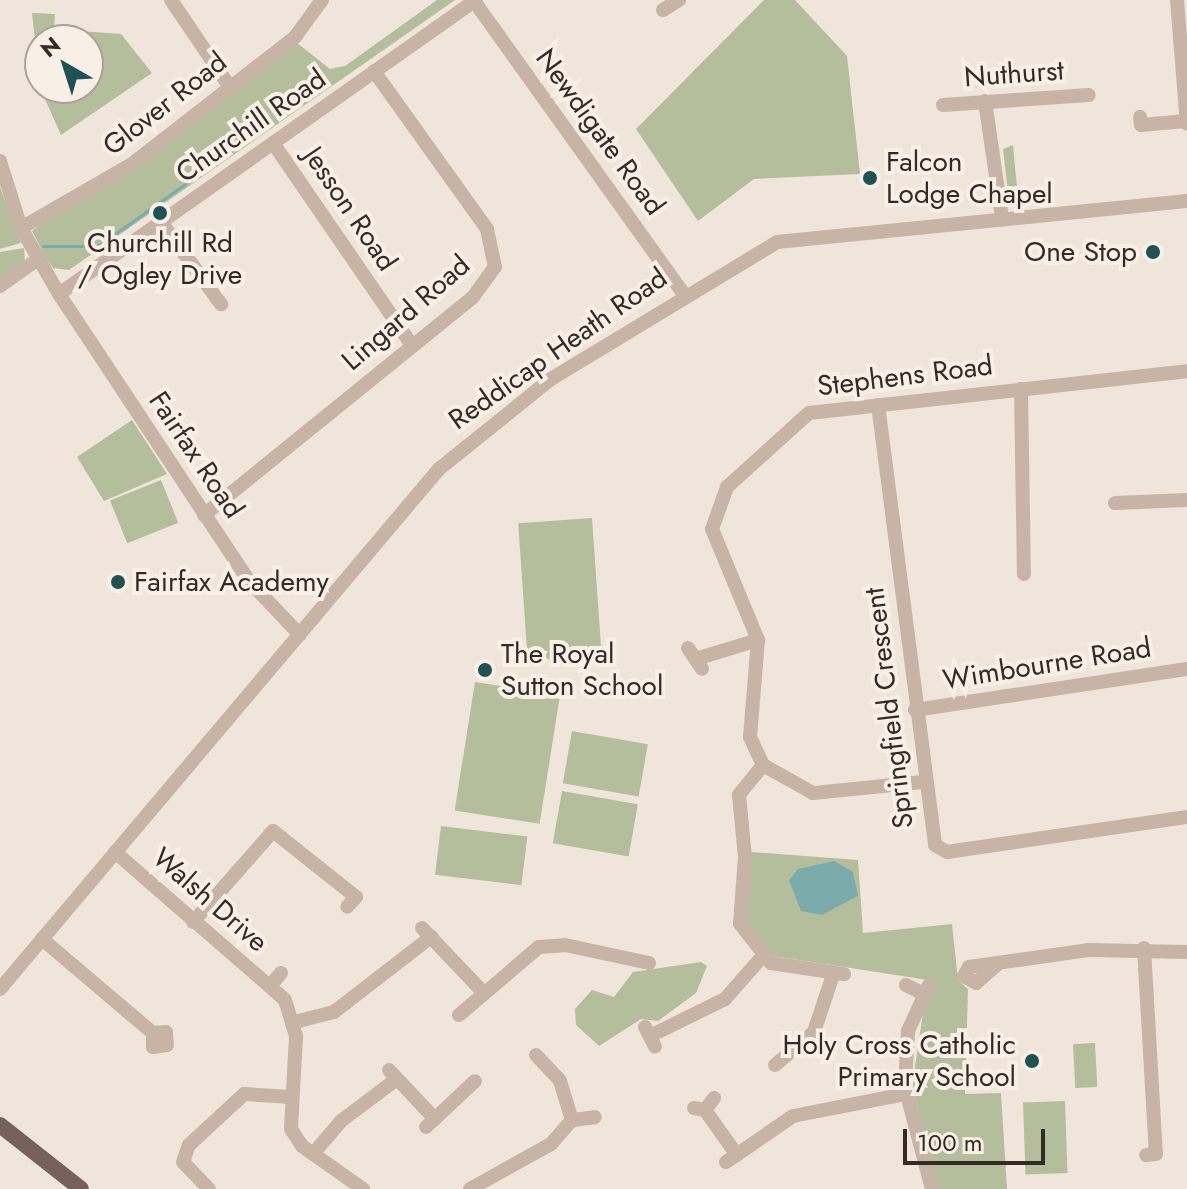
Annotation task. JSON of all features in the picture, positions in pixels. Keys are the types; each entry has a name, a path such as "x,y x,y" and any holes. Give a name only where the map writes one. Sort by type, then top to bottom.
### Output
{"main road":[{"path":"0,1125 81,1189"}],"street":[{"path":"171,0 230,87"},
{"name":"Glover Road","path":"21,228 132,164 295,37 322,0"},
{"name":"Churchill Road","path":"59,294 475,0"},
{"name":"Newdigate Road","path":"475,0 683,293"},
{"path":"663,10 679,0"},
{"path":"1140,117 1141,125 1187,123 1177,0"},
{"name":"Lingard Road","path":"204,515 482,288 496,251 374,71"},
{"name":"Nuthurst","path":"943,105 1089,95"},
{"path":"985,101 1002,217"},
{"name":"Jesson Road","path":"273,143 412,345"},
{"name":"Fairfax Road","path":"0,161 21,228 59,294 264,601 300,635"},
{"name":"Reddicap Heath Road","path":"0,989 457,450 683,293 758,249 796,236 1187,201"},
{"path":"161,222 221,304"},
{"path":"0,286 38,259"},
{"name":"Stephens Road","path":"763,765 750,737 758,640 720,557 712,529 719,502 797,420 878,405 1187,371"},
{"path":"1020,566 1021,389"},
{"name":"Springfield Crescent","path":"878,405 931,839 947,852 1187,817"},
{"path":"1130,519 1122,503 1187,500"},
{"path":"696,658 758,640"},
{"name":"Wimbourne Road","path":"915,710 1187,669"},
{"path":"761,958 738,909 745,857 739,795 763,765 813,793 922,782"},
{"path":"193,922 273,831 356,897 347,907"},
{"name":"Walsh Drive","path":"115,852 270,986 295,1022"},
{"path":"363,1189 313,1154 291,1129 295,1022 334,1012 426,933 483,992"},
{"path":"524,936 530,950"},
{"path":"42,939 153,1033"},
{"path":"459,1015 530,950 565,945 625,964 649,963"},
{"path":"1144,948 1156,1154 1146,1155"},
{"path":"999,963 1144,948 1187,952"},
{"path":"761,958 839,974 820,1024 782,1061 798,1072"},
{"path":"651,1036 725,999 761,958"},
{"name":"Walsh Drive","path":"270,986 281,973"},
{"path":"906,985 927,990 908,1031 905,1094 932,1189"},
{"path":"539,1063 560,1081 572,1120"},
{"path":"313,1154 341,1121 393,1074 430,1123 475,1081"},
{"path":"209,1189 183,1162 189,1145 244,1094 291,1097"},
{"path":"704,1106 731,1158 793,1116 905,1094"},
{"path":"470,1189 551,1144 572,1120 595,1117"}],"green space":[{"path":"437,0 455,0 69,270 53,268 46,258 32,231 133,169 297,43 330,69 345,66"},
{"path":"764,0 795,0 847,56 860,174 754,179 698,221 636,129"},
{"path":"32,13 55,14 54,24 33,24"},
{"path":"104,33 121,34 152,73 61,135 47,104 104,104"},
{"path":"1013,145 1018,207 1009,200 1003,149"},
{"path":"0,187 21,243 0,249"},
{"path":"24,248 25,262 0,280 0,252"},
{"path":"132,420 167,474 104,501 77,457"},
{"path":"161,480 178,523 127,543 110,501"},
{"path":"592,518 602,656 528,661 518,523"},
{"path":"475,682 560,695 540,824 455,810"},
{"path":"572,731 648,744 639,797 563,783"},
{"path":"562,791 638,804 629,857 553,843"},
{"path":"441,826 527,837 521,885 435,875"},
{"path":"751,852 858,860 863,933 952,924 958,980 968,989 965,1094 1001,1093 1007,1189 938,1189 912,1086 928,980 773,956 749,930 744,911"},
{"path":"701,962 707,966 696,993 658,1021 641,1019 599,1046 576,1025 575,1009 592,990 614,997 633,972"},
{"path":"1095,1043 1097,1087 1075,1088 1073,1044"},
{"path":"1065,1101 1068,1173 1026,1174 1023,1102"}],"water":[{"path":"834,861 853,872 858,896 822,915 801,911 789,880 798,869"}],"waterway":[{"path":"43,246 98,246 265,127"}],"place":[{"name":"Falcon Lodge Chapel","path":"870,178"},
{"name":"Churchill Rd / Ogley Drive","path":"160,213"},
{"name":"One Stop","path":"1153,252"},
{"name":"Fairfax Academy","path":"118,582"},
{"name":"The Royal Sutton School","path":"485,670"},
{"name":"Holy Cross Catholic Primary School","path":"1032,1061"}]}
